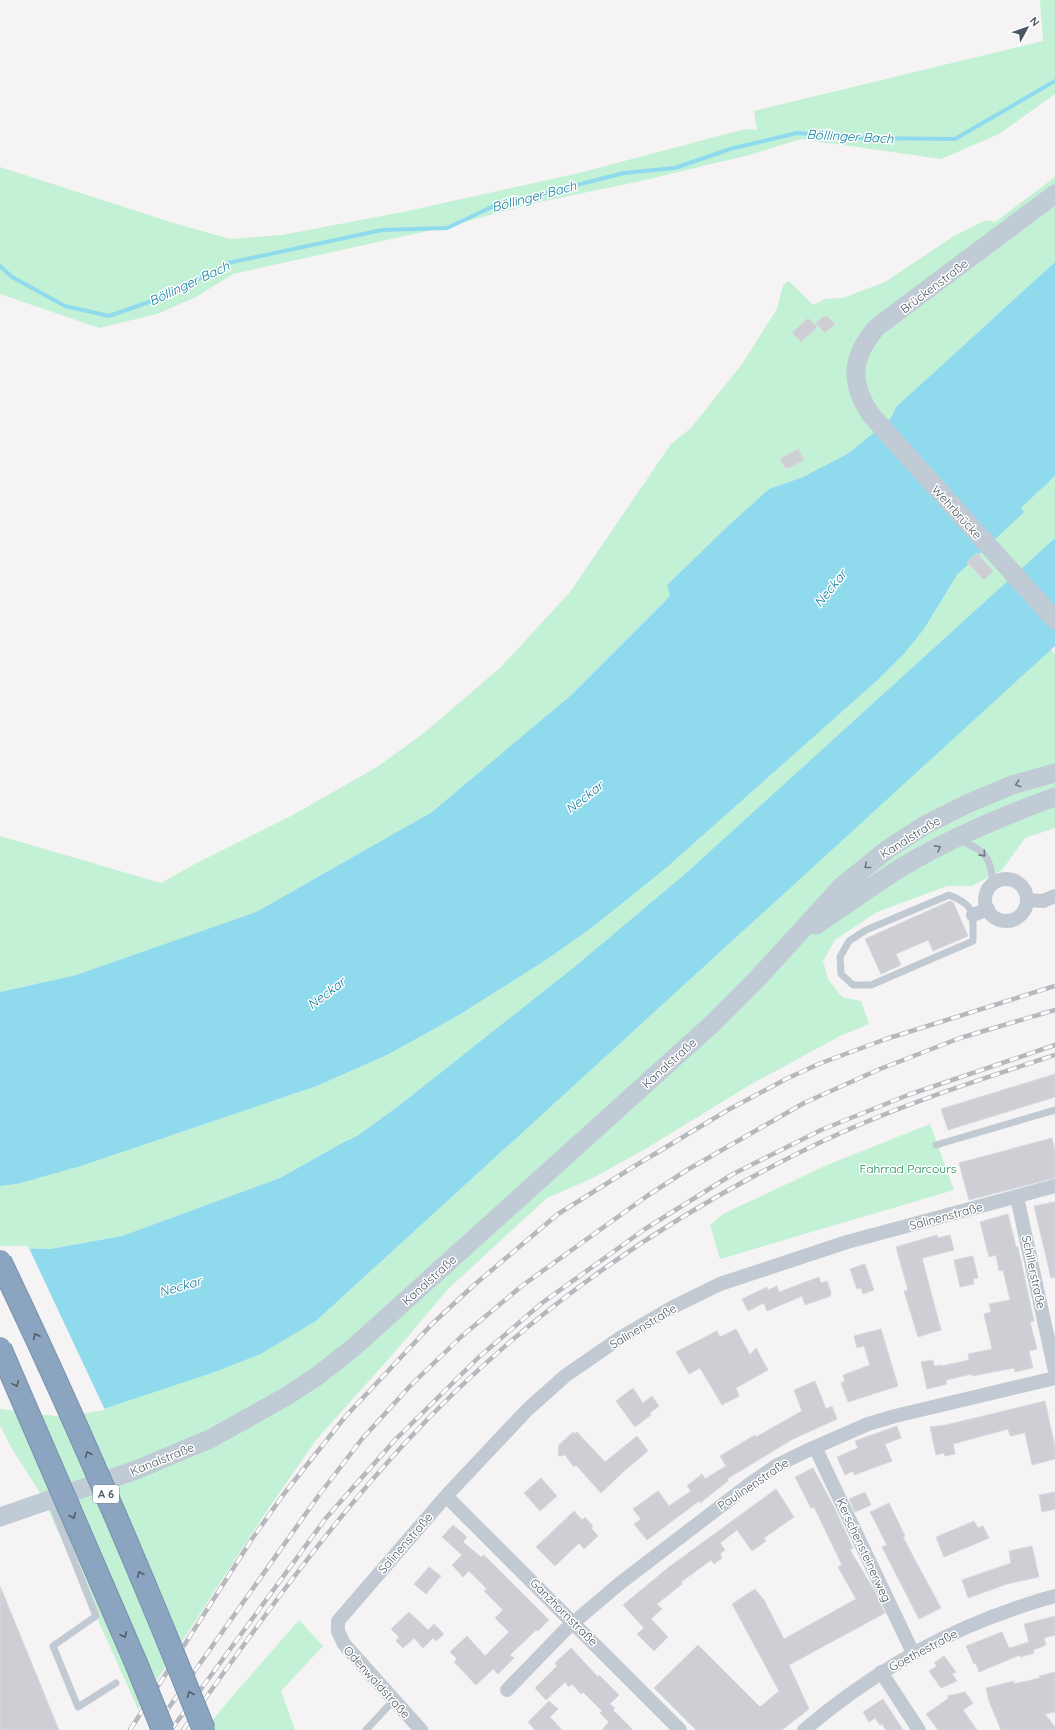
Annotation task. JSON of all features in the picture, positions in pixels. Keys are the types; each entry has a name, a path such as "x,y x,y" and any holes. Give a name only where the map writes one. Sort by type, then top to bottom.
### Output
{"highway":[{"name":"A 6","path":"0,1261 52,1371 170,1644 204,1730"},
{"path":"0,1348 136,1663 163,1730"}],"main road":[{"name":"Brückenstraße","path":"862,401 857,386 856,364 860,351 867,339 877,327 1055,194"},
{"name":"Wehrbrücke","path":"862,401 871,415 1055,620"},
{"name":"Kanalstraße","path":"0,1517 136,1470 212,1438 285,1397 316,1377 353,1348 712,1024 792,942 842,886 888,848 925,825 967,804 1012,786 1055,773"},
{"name":"Kanalstraße","path":"792,942 903,866 956,838 1005,815 1055,798"},
{"path":"1036,804 1055,807"}],"street":[{"path":"1008,879 1022,885 1026,892 1027,900 1026,907 1022,914 1009,920 996,918 988,909 986,900 988,890 993,883 1008,879"},
{"path":"1027,900 1043,900 1055,896"},
{"path":"973,915 988,909"},
{"name":"Salinenstraße","path":"338,1631 338,1621 446,1496 527,1410 565,1376 620,1338 673,1307 720,1284 847,1242 1055,1186"},
{"name":"Schillerstraße","path":"1017,1197 1055,1371"},
{"name":"Paulinenstraße","path":"507,1690 574,1622 654,1556 776,1466 847,1432 895,1416 1055,1378"},
{"name":"Kerschensteinerweg","path":"815,1447 913,1653"},
{"name":"Ganzhornstraße","path":"446,1496 574,1622 680,1730"},
{"name":"Goethestraße","path":"804,1730 825,1712 881,1672 913,1653 969,1626 1033,1601 1055,1596"},
{"name":"Odenwaldstraße","path":"338,1631 344,1644 421,1730"},
{"path":"881,1672 919,1730"}],"lane":[{"path":"956,838 983,852 990,863 993,883"},
{"path":"949,895 963,901 973,915 973,941 871,985 853,985 841,974 840,957 849,940 866,930 949,895"},
{"path":"936,1145 1055,1110"},
{"path":"50,1500 96,1616 53,1646 78,1707 116,1683"},
{"path":"366,1730 394,1701"}],"green space":[{"path":"1040,0 1055,0 1055,94 999,134 941,159 801,139 749,155 641,181 535,203 441,228 233,274 196,297 157,314 99,328 0,294 0,167 177,224 230,239 282,235 403,212 579,173 745,129 757,130 754,111 1043,41"},
{"path":"1055,177 1055,262 896,407 891,418 849,453 803,477 769,489 730,524 667,585 670,596 570,696 432,812 256,912 76,975 0,992 0,836 161,883 191,866 291,816 377,767 424,733 501,667 570,592 671,444 691,428 742,364 777,309 783,285 789,281 813,305 825,299 843,298 885,282 954,236 986,220 995,222"},
{"path":"1055,476 1055,538 685,874 573,968 401,1104 357,1136 280,1178 122,1236 50,1249 0,1248 0,1186 17,1184 81,1166 317,1086 389,1054 459,1015 546,960 594,926 666,868 880,678 904,654 924,629 957,575 1023,512 1021,508"},
{"path":"1051,649 1055,654 1055,828 1025,838 1002,870 972,886 947,886 877,912 835,940 823,961 828,979 842,997 861,1001 869,1024 840,1036 748,1086 647,1148 591,1179 547,1198 448,1289 393,1354 316,1440 264,1515 138,1709 42,1496 11,1447 0,1425 0,1407 212,1373 261,1354 316,1321"},
{"name":"Fahrrad Parcours","path":"930,1124 954,1190 720,1259 710,1225 723,1214 827,1165"},
{"path":"299,1620 323,1646 281,1691 295,1730 205,1730 229,1700"}],"water":[{"name":"Neckar","path":"1055,262 1055,476 1021,508 1024,512 957,575 924,629 904,654 880,678 666,868 594,926 546,960 459,1015 389,1054 317,1086 81,1166 17,1184 0,1186 0,992 76,975 256,912 432,812 570,696 670,596 667,585 730,524 769,489 803,477 849,453 891,418 896,407"},
{"name":"Neckar","path":"1055,538 1055,646 316,1321 261,1354 212,1373 100,1410 0,1248 50,1249 122,1236 280,1178 357,1136 401,1104 573,968 685,874"}],"pier":[{"path":"0,1246 28,1246 105,1410 63,1417 0,1409"}],"building":[{"path":"826,315 835,324 825,333 816,323"},
{"path":"808,318 817,327 801,342 792,333"},
{"path":"798,449 804,460 789,468 785,468 780,459"},
{"path":"977,553 993,571 984,580 967,562"},
{"path":"950,901 953,902 968,936 933,951 928,940 896,954 901,965 881,974 865,939"},
{"path":"1055,1074 1055,1097 948,1130 941,1109"},
{"path":"1052,1138 1055,1151 1055,1178 969,1200 959,1163"},
{"path":"1055,1202 1055,1277 1051,1278 1034,1206"},
{"path":"1008,1214 1016,1247 1018,1247 1034,1321 1030,1322 1037,1349 1029,1351 1033,1368 1015,1372 1014,1368 972,1376 972,1374 946,1380 947,1384 927,1389 921,1362 933,1360 934,1366 942,1366 969,1360 968,1354 992,1349 984,1314 991,1312 989,1304 1010,1300 1003,1270 999,1271 996,1255 989,1257 980,1222"},
{"path":"937,1235 938,1238 950,1235 954,1250 922,1258 941,1330 918,1337 904,1291 908,1290 896,1247"},
{"path":"973,1256 978,1278 973,1279 974,1284 960,1287 954,1260"},
{"path":"865,1264 874,1290 863,1294 861,1288 857,1289 850,1269"},
{"path":"819,1277 821,1283 827,1281 831,1296 805,1305 802,1296 767,1311 764,1303 748,1311 742,1299 767,1287 768,1290 777,1286 779,1292"},
{"path":"736,1329 750,1355 756,1348 768,1370 736,1388 739,1396 722,1405 700,1368 689,1374 676,1352 717,1331 720,1337"},
{"path":"881,1329 898,1386 848,1402 841,1383 845,1381 843,1375 870,1365 864,1346 857,1348 854,1336"},
{"path":"815,1381 826,1409 832,1406 837,1419 793,1439 727,1479 728,1481 700,1503 699,1501 647,1540 634,1524 641,1519 633,1509 658,1491 669,1506 691,1491 687,1486 702,1474 705,1479 726,1466 720,1456 755,1435 756,1437 802,1411 794,1390"},
{"path":"633,1388 643,1403 652,1396 659,1406 650,1413 651,1415 635,1427 616,1401"},
{"path":"1045,1401 1055,1447 1055,1459 1032,1465 1025,1433 1010,1436 1008,1429 953,1444 955,1454 945,1456 944,1453 936,1455 930,1427 946,1425"},
{"path":"897,1426 901,1438 885,1444 892,1461 854,1475 853,1471 845,1475 837,1457 858,1448 855,1441"},
{"path":"573,1432 574,1434 577,1432 605,1462 637,1436 648,1451 601,1493 576,1465 574,1467 565,1455 558,1456 559,1445"},
{"path":"813,1468 834,1507 853,1548 850,1550 874,1590 885,1613 789,1665 809,1709 782,1730 696,1730 654,1688 698,1645 760,1707 779,1691 732,1604 755,1589 764,1600 784,1639 856,1599 838,1567 842,1565 814,1507 811,1508 795,1477"},
{"path":"541,1478 557,1496 540,1511 524,1493"},
{"path":"776,1489 794,1517 764,1538 766,1541 752,1551 737,1530 720,1543 725,1550 720,1554 722,1558 714,1564 711,1560 681,1582 682,1584 657,1604 662,1609 651,1619 668,1637 654,1651 637,1634 644,1628 623,1605 669,1567"},
{"path":"865,1492 871,1505 855,1512 849,1499"},
{"path":"1055,1492 1055,1509 1042,1512 1039,1495"},
{"path":"889,1503 905,1536 903,1537 941,1608 919,1619 882,1547 887,1545 870,1512"},
{"path":"574,1511 582,1520 585,1517 593,1526 591,1528 598,1536 584,1549 579,1543 555,1566 536,1547"},
{"path":"974,1521 978,1528 983,1526 989,1538 944,1557 936,1537"},
{"path":"453,1525 467,1537 463,1542 481,1557 484,1555 549,1620 538,1631 536,1630 510,1655 514,1658 498,1674 493,1669 476,1685 454,1662 457,1659 450,1652 467,1636 485,1656 509,1632 495,1618 503,1610 484,1591 487,1589 469,1571 463,1577 452,1565 462,1555 442,1537"},
{"path":"1032,1546 1039,1577 1007,1584 968,1598 962,1580 1011,1563 1009,1551"},
{"path":"429,1567 441,1576 426,1594 414,1584"},
{"path":"0,1586 59,1730 0,1730"},
{"path":"409,1612 428,1630 434,1624 444,1634 436,1641 433,1638 423,1648 414,1638 403,1648 396,1641 399,1637 391,1629"},
{"path":"1055,1616 1055,1635 1044,1638 1046,1645 1033,1650 1034,1653 1021,1657 1020,1655 979,1672 976,1663 974,1664 966,1646 1002,1632 1009,1648 1029,1642 1024,1624"},
{"path":"571,1648 598,1677 599,1675 619,1695 610,1704 615,1708 613,1710 633,1730 602,1730 609,1722 600,1713 602,1711 583,1692 581,1694 572,1684 569,1687 565,1682 546,1700 535,1688 557,1666 555,1663"},
{"path":"944,1656 956,1672 952,1674 957,1681 941,1688 929,1671 937,1666 934,1663"},
{"path":"1055,1672 1055,1712 1045,1714 1055,1727 1055,1730 1001,1730 989,1701 986,1688 1014,1681 1014,1684 1040,1678 1039,1676"},
{"path":"965,1692 973,1703 963,1710 977,1730 938,1730 926,1714 949,1698 947,1696"},
{"path":"883,1699 903,1730 886,1730 875,1718 869,1722 863,1712"},
{"path":"549,1701 558,1709 550,1717 562,1730 535,1730 528,1722"}],"waterway":[{"name":"Böllinger Bach","path":"0,266 12,277 65,306 109,316 169,295 228,263 382,230 447,228 494,206 624,173 675,168 730,149 797,133 862,138 955,139 1055,81"}],"railway":[{"path":"130,1730 252,1539 283,1495 345,1417 432,1324 473,1286 558,1214 728,1110 786,1079 821,1063 886,1039 1055,986"},
{"path":"153,1730 319,1495 362,1439 410,1386 462,1336 523,1285 647,1196 687,1170 804,1103 880,1069 960,1038 1055,1010"},
{"path":"171,1730 326,1518 395,1440 479,1357 542,1303 645,1229 733,1174 821,1130 908,1095 1055,1045"},
{"path":"183,1730 317,1547 375,1477 405,1443 450,1397 547,1311 652,1236 707,1202 763,1171 821,1142 878,1117 936,1095 1055,1055"}]}
